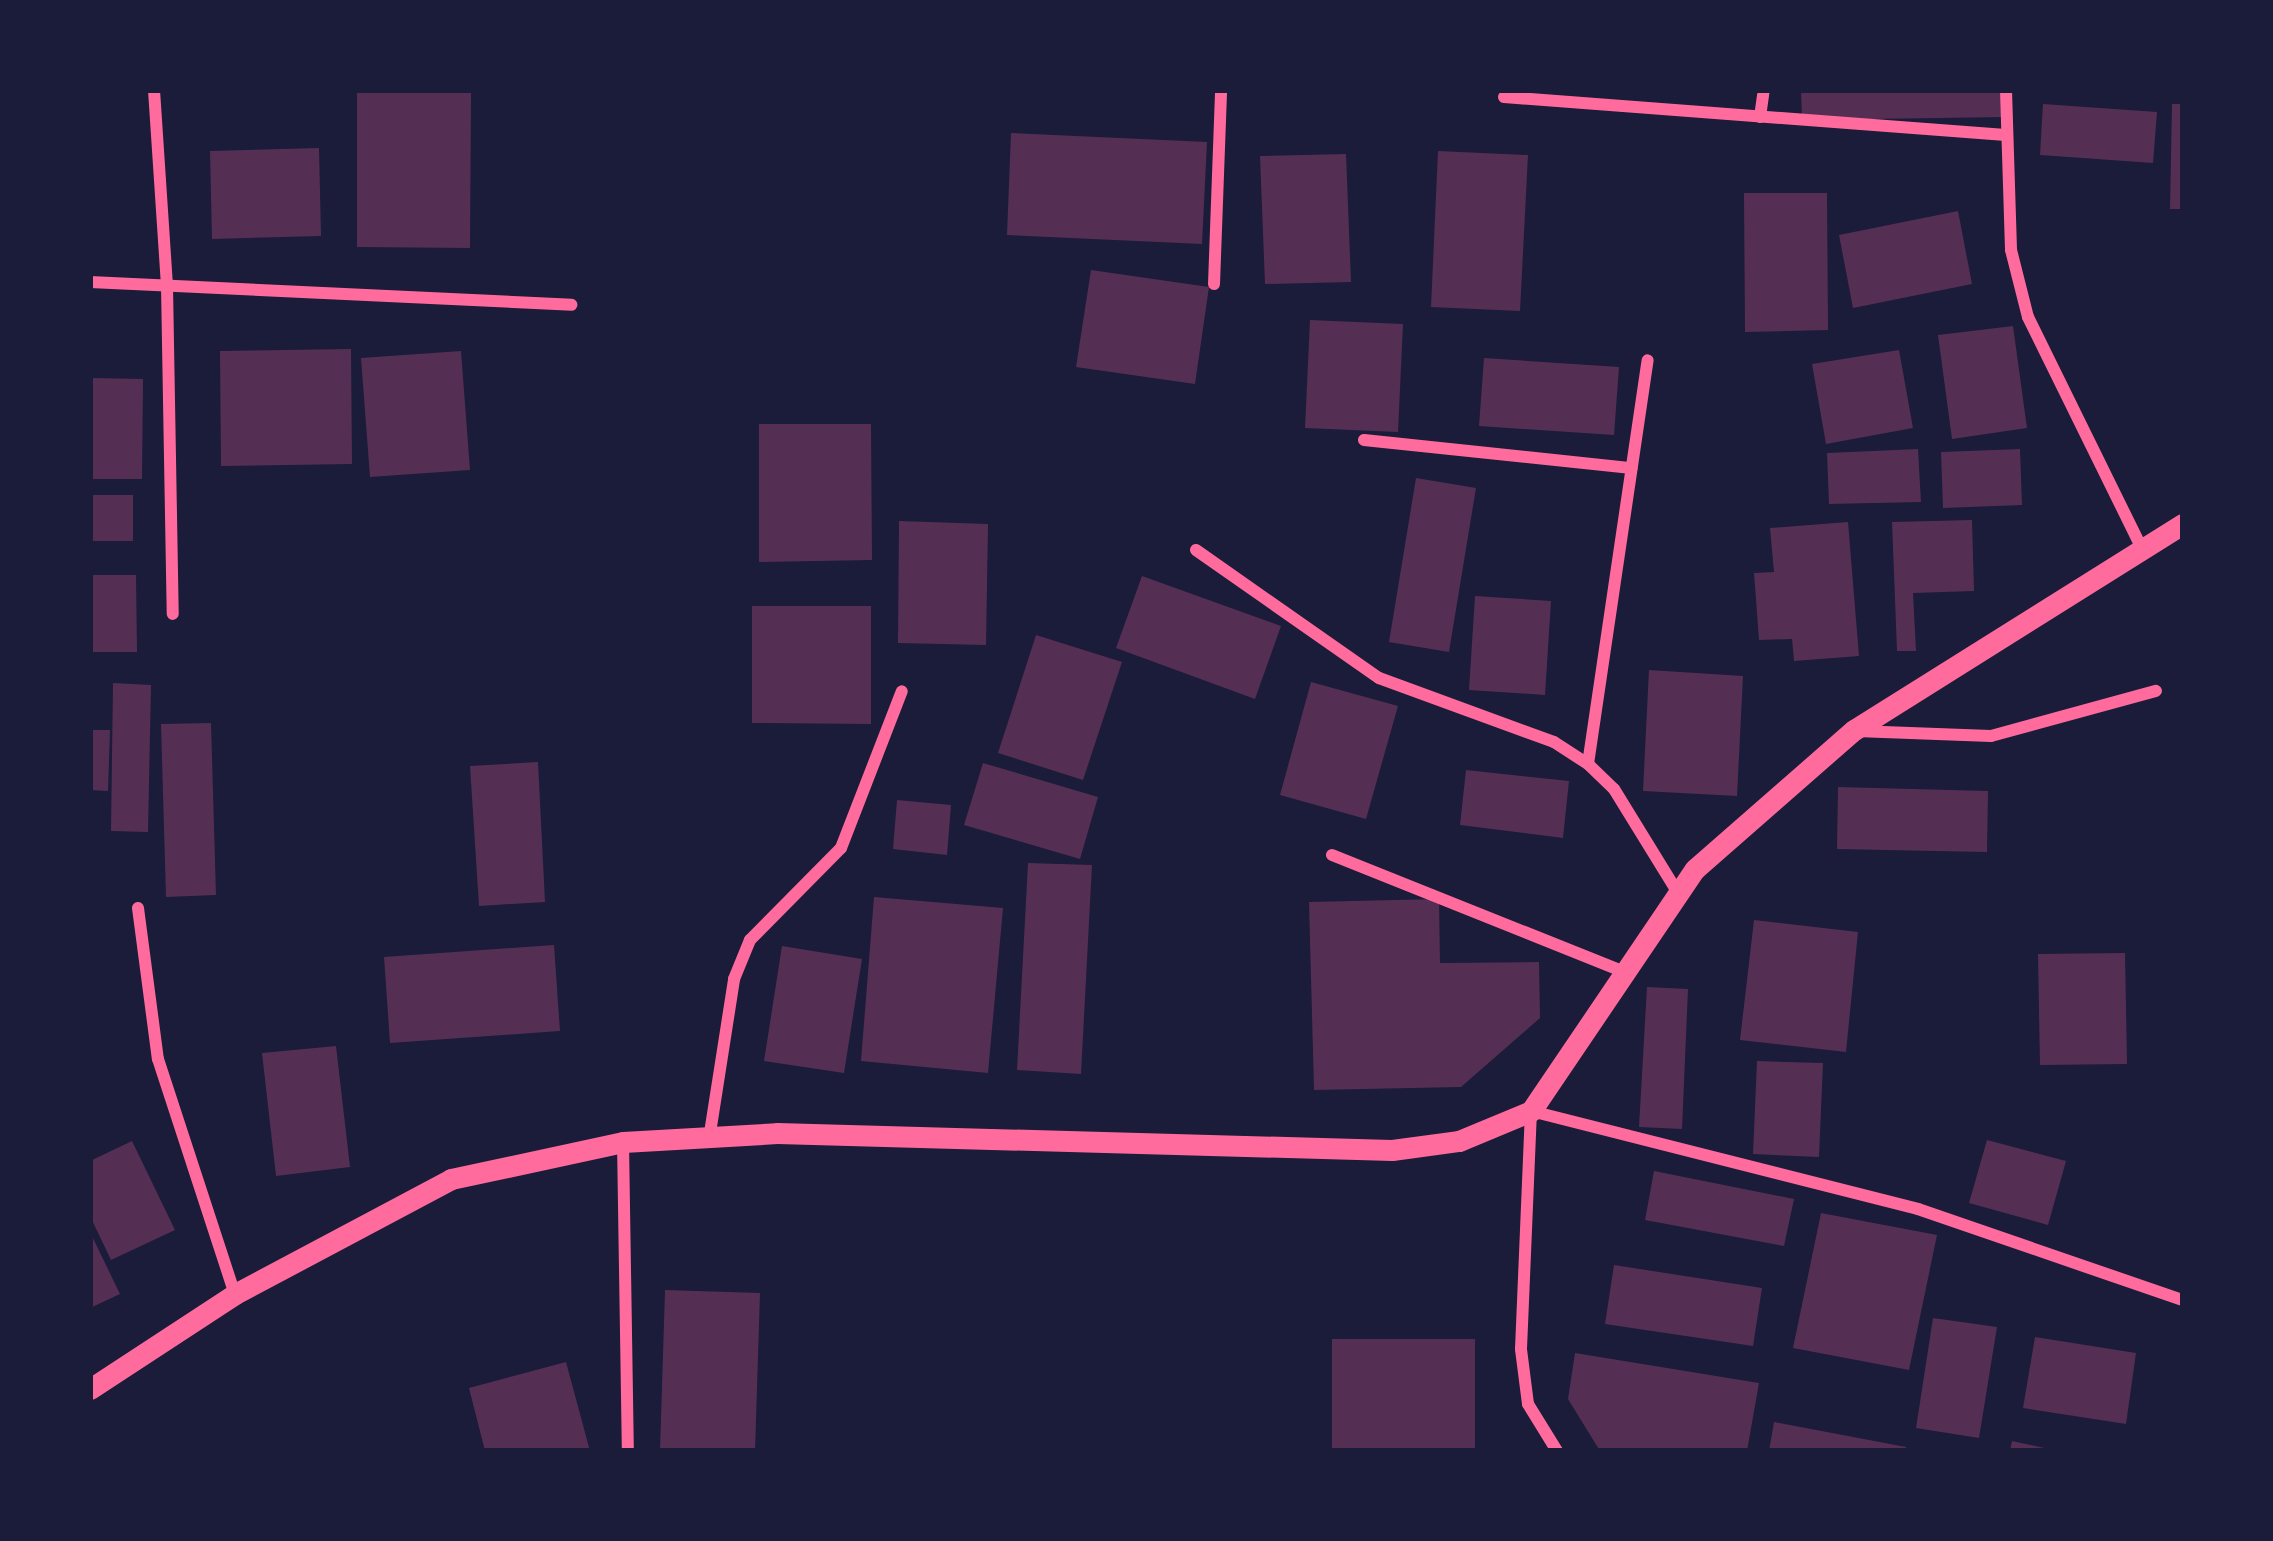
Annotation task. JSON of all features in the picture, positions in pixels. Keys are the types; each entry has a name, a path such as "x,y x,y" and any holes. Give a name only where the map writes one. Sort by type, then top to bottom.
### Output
{"street":[{"path":"154,90 167,286 173,614"},
{"path":"1214,284 1221,90"},
{"path":"1760,117 1764,90"},
{"path":"2006,90 2011,250 2028,317 2142,549"},
{"path":"1504,98 2006,135"},
{"path":"90,282 572,305"},
{"path":"1588,764 1648,360"},
{"path":"1364,440 1631,468"},
{"path":"1557,1451 1528,1404 1521,1349 1532,1111 1622,971 1678,892 1854,730 2183,524"},
{"path":"1196,550 1379,678 1554,742 1588,764 1614,789 1678,892"},
{"path":"710,1133 734,979 750,940 841,848 902,691"},
{"path":"1854,730 1991,736 2156,691"},
{"path":"1332,855 1622,971"},
{"path":"138,908 158,1059 235,1294"},
{"path":"90,1389 235,1294 451,1179 623,1142 710,1133 1393,1150 1459,1141 1532,1111 1918,1209 2183,1300"},
{"path":"623,1142 628,1451"}],"building":[{"path":"357,90 471,90 470,248 357,247"},
{"path":"1801,90 2005,90 2006,117 1802,120"},
{"path":"2043,104 2157,112 2153,163 2040,155"},
{"path":"2172,104 2183,104 2183,209 2170,209"},
{"path":"1011,133 1207,142 1202,244 1007,235"},
{"path":"319,148 321,236 212,239 210,151"},
{"path":"1438,151 1528,155 1520,311 1431,307"},
{"path":"1346,154 1351,282 1265,284 1260,156"},
{"path":"1744,193 1827,193 1828,330 1745,332"},
{"path":"1958,211 1972,284 1853,308 1839,235"},
{"path":"1091,270 1209,287 1195,384 1076,367"},
{"path":"1310,320 1403,324 1398,432 1305,428"},
{"path":"2013,326 2027,428 1952,439 1938,335"},
{"path":"351,349 352,464 221,466 220,351"},
{"path":"1899,350 1913,428 1826,444 1812,364"},
{"path":"461,351 470,470 370,477 361,358"},
{"path":"1484,358 1619,367 1614,435 1479,426"},
{"path":"90,378 143,379 142,479 90,479"},
{"path":"759,424 871,424 872,560 759,562"},
{"path":"1918,449 1921,502 1829,504 1827,453"},
{"path":"2020,449 2022,505 1943,508 1941,452"},
{"path":"1416,478 1476,488 1449,652 1389,642"},
{"path":"90,495 133,495 133,541 90,541"},
{"path":"1972,520 1974,591 1913,593 1916,651 1897,651 1892,522"},
{"path":"899,521 988,524 986,645 898,643"},
{"path":"1848,522 1859,656 1794,661 1792,639 1759,640 1754,573 1774,572 1770,528"},
{"path":"90,575 136,575 137,652 90,652"},
{"path":"1142,576 1281,626 1255,699 1116,648"},
{"path":"1475,596 1551,601 1545,695 1469,690"},
{"path":"752,606 871,606 871,724 752,723"},
{"path":"1036,635 1122,662 1083,780 998,753"},
{"path":"1649,670 1743,676 1737,796 1643,791"},
{"path":"1311,682 1398,706 1366,819 1280,795"},
{"path":"113,683 151,685 148,832 111,831"},
{"path":"211,723 216,895 166,897 161,724"},
{"path":"90,730 110,730 108,791 90,790"},
{"path":"538,762 545,902 479,906 470,766"},
{"path":"983,763 1098,797 1080,859 964,825"},
{"path":"1466,770 1569,781 1563,838 1460,825"},
{"path":"1838,787 1988,791 1987,852 1837,849"},
{"path":"897,800 951,805 947,855 893,849"},
{"path":"1028,863 1092,865 1081,1074 1017,1070"},
{"path":"874,897 1003,908 988,1073 861,1061"},
{"path":"1439,899 1440,963 1539,962 1540,1018 1461,1087 1314,1090 1309,902"},
{"path":"1754,920 1858,932 1846,1052 1740,1040"},
{"path":"554,945 560,1031 390,1043 384,957"},
{"path":"782,946 862,959 844,1073 764,1061"},
{"path":"2125,953 2127,1064 2040,1065 2038,954"},
{"path":"1647,987 1688,989 1682,1129 1639,1127"},
{"path":"336,1046 350,1167 276,1176 262,1053"},
{"path":"1757,1061 1823,1063 1819,1157 1753,1154"},
{"path":"1987,1140 2066,1161 2048,1225 1969,1203"},
{"path":"132,1141 175,1230 111,1260 90,1216 90,1161"},
{"path":"1654,1171 1794,1199 1784,1246 1645,1220"},
{"path":"1821,1213 1937,1235 1909,1370 1793,1348"},
{"path":"90,1232 120,1294 90,1308"},
{"path":"1614,1265 1762,1288 1753,1346 1605,1324"},
{"path":"665,1290 760,1293 755,1451 660,1451"},
{"path":"1933,1318 1997,1327 1979,1438 1916,1428"},
{"path":"2035,1337 2136,1353 2126,1424 2023,1408"},
{"path":"1332,1339 1475,1339 1475,1451 1332,1451"},
{"path":"1575,1353 1759,1383 1747,1451 1600,1451 1568,1399"},
{"path":"566,1362 590,1451 485,1451 469,1388"},
{"path":"1774,1422 1906,1447 1905,1451 1769,1451"},
{"path":"2012,1441 2049,1449 2049,1451 2010,1451"}]}
